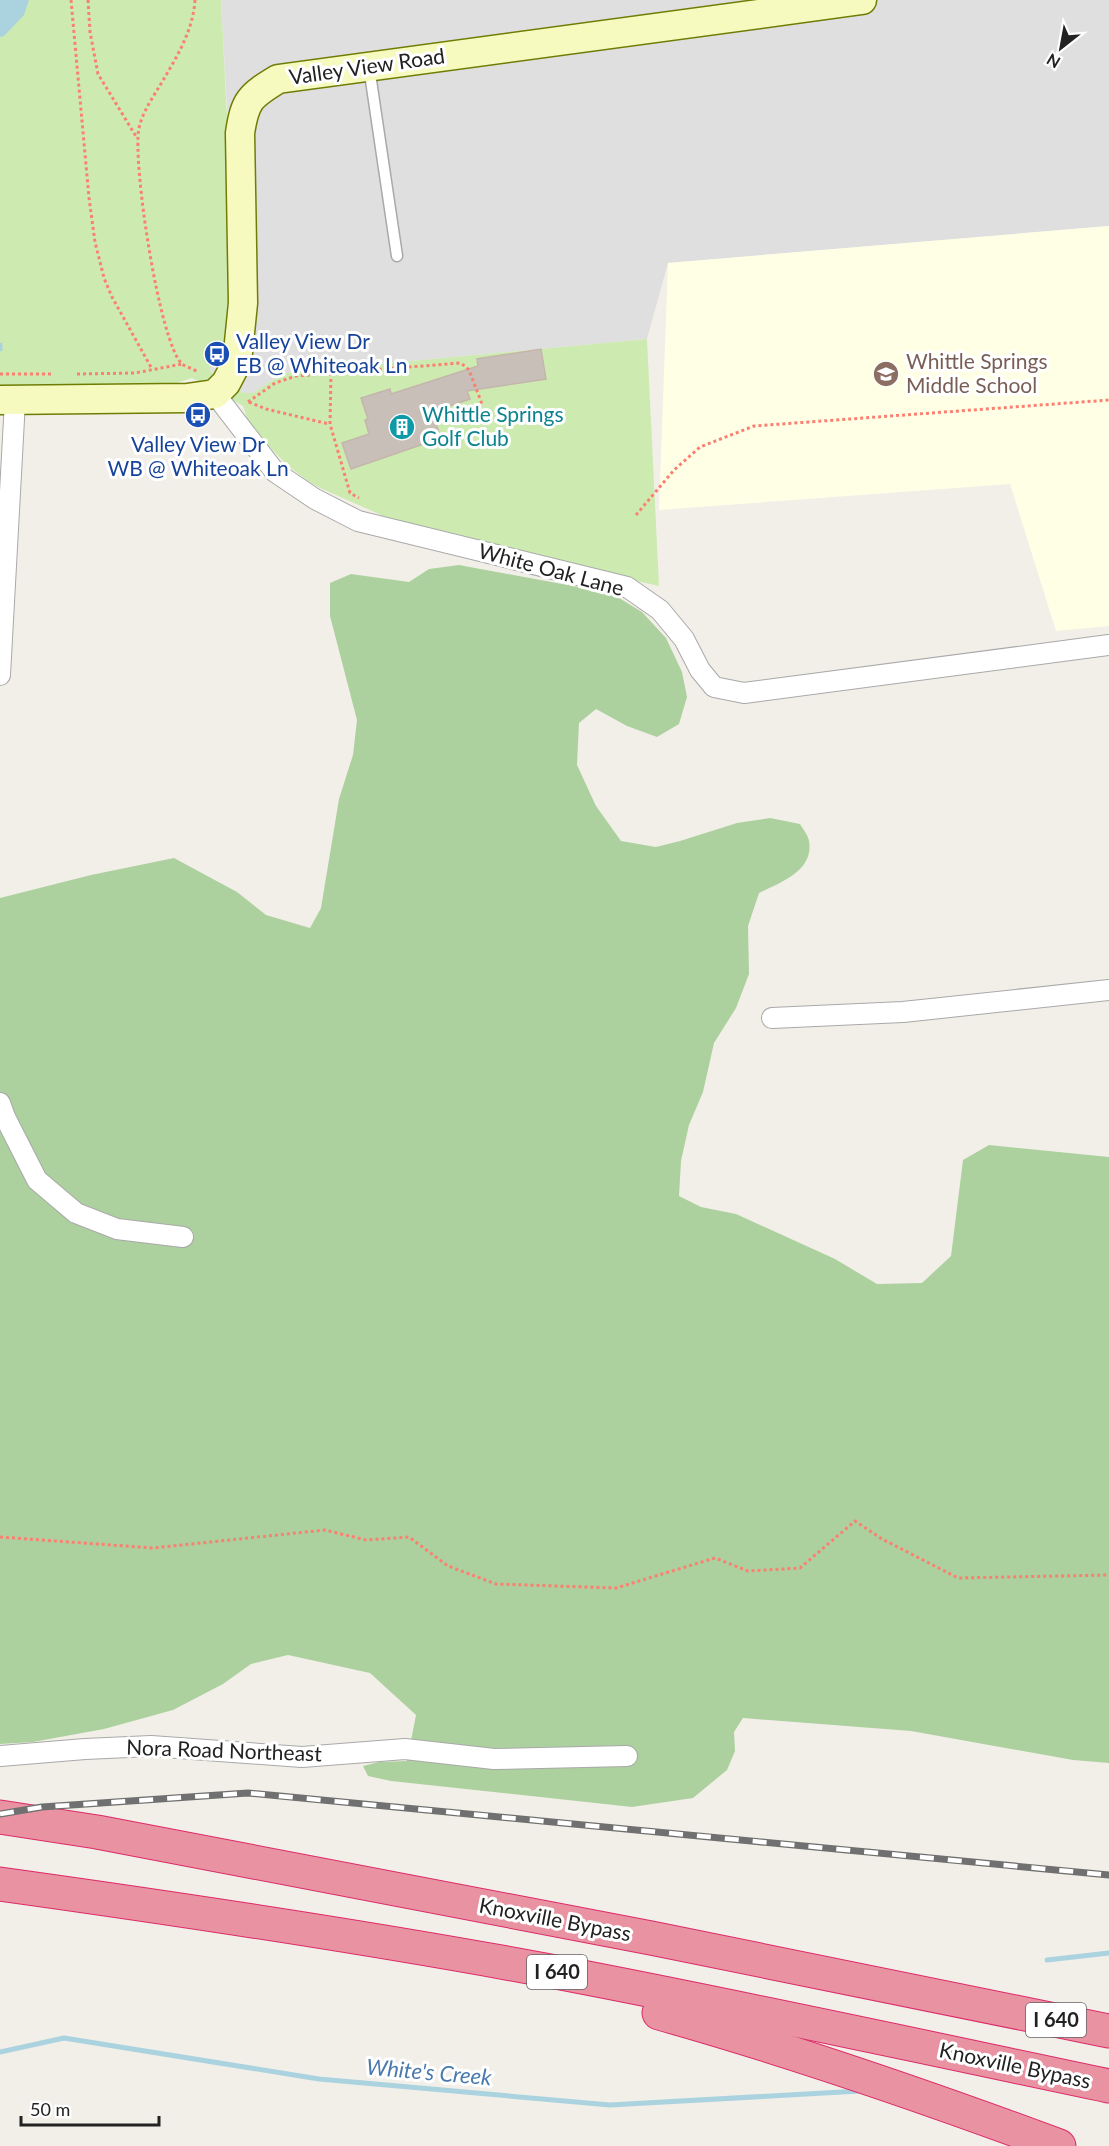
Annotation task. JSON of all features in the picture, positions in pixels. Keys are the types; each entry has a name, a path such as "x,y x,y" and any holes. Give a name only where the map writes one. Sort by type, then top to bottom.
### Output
{"highway":[{"name":"Knoxville Bypass","path":"0,1817 97,1832 651,1938 1109,2031"},
{"name":"Knoxville Bypass","path":"0,1884 145,1904 443,1952 581,1977 1109,2086"},
{"path":"304,1930 616,2001 743,2036 878,2081 1059,2146"}],"street":[{"name":"Valley View Road","path":"209,384 226,383 237,362 243,303 240,133 243,109 255,93 278,79 862,0"},
{"path":"0,675 8,400 187,398 209,384"},
{"name":"White Oak Lane","path":"209,384 275,472 315,499 358,521 627,587 660,610 684,639 700,670 714,687 744,693 1109,645"},
{"path":"772,1018 903,1012 1109,990"},
{"path":"0,1103 38,1180 76,1213 117,1229 183,1237"},
{"name":"Nora Road Northeast","path":"0,1756 151,1746 302,1757 405,1749 494,1759 627,1756"}],"lane":[{"path":"369,67 397,256"}],"path":[{"path":"71,0 95,242 111,297 152,369"},
{"path":"88,0 90,32 98,74 139,139"},
{"path":"195,0 189,28 139,128 140,178 162,315 171,344 182,364 209,384"},
{"path":"248,402 284,379 460,363 469,370 482,404"},
{"path":"72,374 135,373 182,364"},
{"path":"331,373 330,424 350,493 362,500"},
{"path":"0,374 62,374"},
{"path":"243,398 266,409 330,424"},
{"path":"636,515 674,470 700,447 754,426 1109,400"},
{"path":"0,1537 153,1548 325,1530 366,1540 409,1537 448,1566 496,1584 616,1588 715,1558 748,1571 800,1568 855,1521 882,1539 958,1578 1109,1575"}],"shaded area":[{"path":"221,0 1109,0 1109,226 668,263 647,339 284,373 253,393 244,393 208,370 217,363 231,178"},
{"name":"Whittle Springs Middle School","path":"1109,226 1109,626 1056,631 1010,484 659,510 668,263"}],"green space":[{"path":"0,0 221,0 233,233 227,339 221,357 209,370 244,393 253,393 284,373 647,339 659,586 422,533 320,488 287,465 259,436 247,418 243,406 192,378 174,384 152,387 0,388"},
{"path":"459,565 611,593 642,612 666,638 682,672 687,697 679,724 657,737 627,726 596,709 579,723 577,765 596,806 621,841 656,847 737,823 770,818 800,824 807,834 809,851 801,868 786,880 759,893 748,926 749,974 736,1008 714,1043 703,1092 689,1125 681,1161 679,1196 701,1207 736,1214 835,1259 877,1284 922,1283 951,1256 963,1160 989,1145 1109,1157 1109,1763 1073,1760 911,1731 743,1718 734,1732 735,1751 727,1770 693,1798 632,1807 391,1781 368,1776 363,1766 379,1762 407,1761 416,1715 370,1673 288,1655 251,1664 223,1684 173,1710 104,1729 33,1742 0,1744 0,898 91,875 174,858 237,892 266,915 310,928 321,908 339,799 353,755 357,720 330,616 330,583 351,574 409,582 429,569"}],"water":[{"path":"0,0 29,0 24,15 4,36 0,37"}],"building":[{"path":"541,349 546,379 467,391 470,399 432,412 441,438 351,469 342,443 369,434 365,420 368,419 361,398 390,389 391,394 478,366 477,359"}],"waterway":[{"name":"White's Creek","path":"1047,1960 1109,1953"},
{"name":"White's Creek","path":"0,2052 64,2038 319,2079 610,2105 860,2091"}],"railway":[{"path":"0,1814 42,1807 248,1793 1109,1875"}],"place":[{"name":"Valley View Dr EB @ Whiteoak Ln","path":"217,354"},
{"name":"Whittle Springs Middle School","path":"886,374"},
{"name":"Valley View Dr WB @ Whiteoak Ln","path":"198,415"},
{"name":"Whittle Springs Golf Club","path":"402,427"}]}
